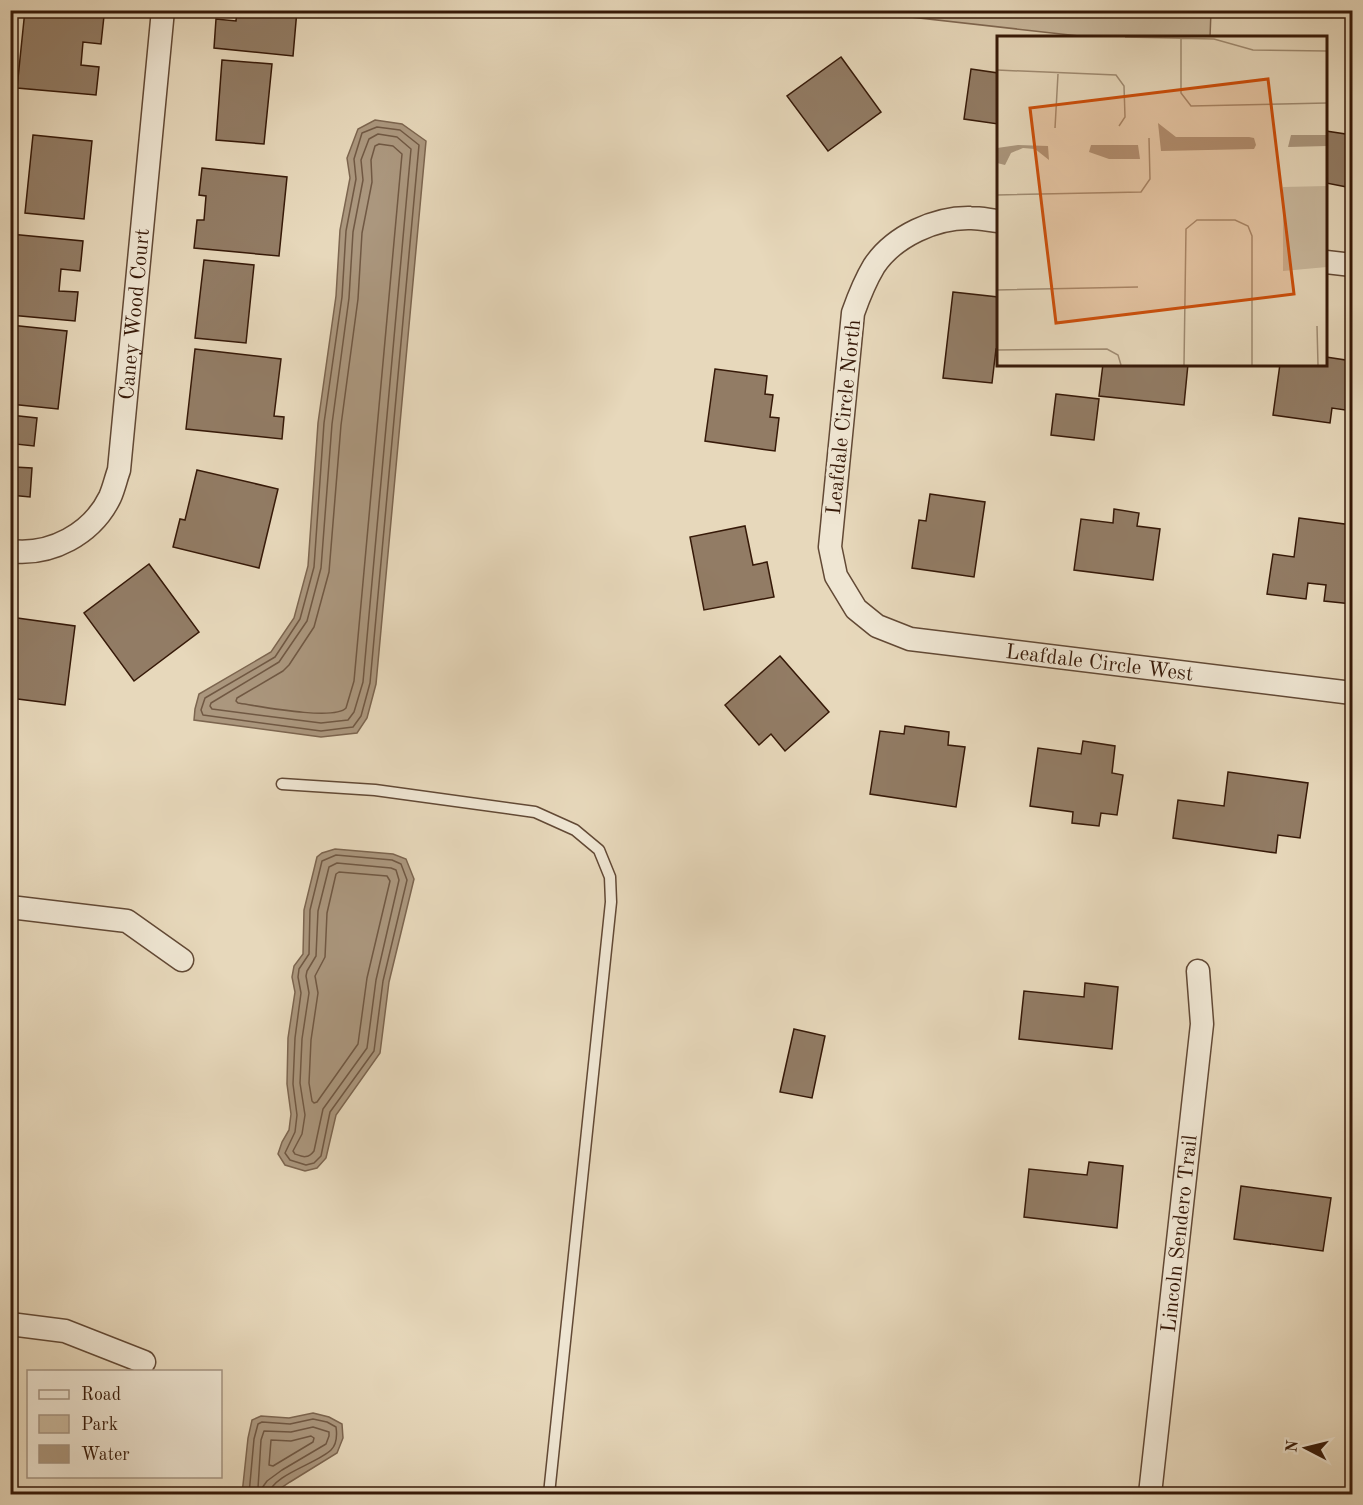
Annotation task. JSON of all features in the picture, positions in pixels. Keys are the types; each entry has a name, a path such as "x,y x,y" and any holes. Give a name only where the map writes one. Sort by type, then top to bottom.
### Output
{"street":[{"name":"Caney Wood Court","path":"10,551 47,550 72,539 95,520 110,496 118,470 163,10"},
{"name":"Leafdale Circle North","path":"856,609 836,576 830,547 853,313 863,286 876,263 904,236 938,221 970,218 997,221"},
{"path":"1327,262 1353,266"},
{"name":"Leafdale Circle West","path":"856,609 877,626 910,639 1353,693"},
{"path":"10,907 126,921 182,960"},
{"name":"Lincoln Sendero Trail","path":"1150,1494 1202,1024 1198,971"},
{"path":"10,1324 65,1330 144,1362"}],"lane":[{"path":"282,784 375,790 535,812 576,830 599,850 603,860 609,877 611,902 549,1494"}],"green space":[{"path":"857,11 1211,11 1210,36 1079,36"}],"water":[{"path":"375,120 402,124 426,141 376,684 367,718 357,733 321,737 194,720 199,694 271,652 294,618 308,566 318,423 336,296 340,230 350,178 347,158 358,129"},
{"path":"335,849 393,854 406,859 414,879 389,982 380,1053 336,1115 326,1158 317,1168 305,1171 285,1165 278,1154 289,1130 291,1114 287,1084 288,1038 295,992 292,977 294,966 303,954 304,910 317,857"},
{"path":"313,1413 329,1417 342,1424 343,1438 337,1453 272,1494 242,1494 252,1420 261,1416 289,1418"}],"building":[{"path":"25,10 50,10 104,16 101,44 83,42 81,65 99,67 96,95 17,88"},
{"path":"237,10 297,10 293,56 214,48 216,19 236,21"},
{"path":"841,57 881,112 828,151 787,96"},
{"path":"222,60 272,64 264,144 216,140"},
{"path":"971,69 997,73 997,124 964,119"},
{"path":"1327,131 1352,135 1352,188 1327,183"},
{"path":"33,135 92,141 84,219 25,213"},
{"path":"202,168 287,177 279,256 194,248 197,220 204,220 206,196 199,195"},
{"path":"10,234 83,241 80,271 61,269 59,291 78,292 75,321 10,315"},
{"path":"204,260 254,265 246,343 195,338"},
{"path":"953,292 997,297 997,349 992,383 943,378"},
{"path":"10,325 67,331 58,409 10,404"},
{"path":"195,349 281,359 274,416 284,417 282,439 186,429"},
{"path":"1327,357 1352,361 1352,411 1332,408 1330,423 1273,415 1280,366 1327,366"},
{"path":"1103,366 1188,366 1184,405 1099,396"},
{"path":"715,369 767,376 765,394 773,395 770,417 779,418 775,451 705,441"},
{"path":"1056,394 1099,399 1094,440 1051,435"},
{"path":"10,415 37,418 34,446 16,444 14,467 32,468 30,497 10,495"},
{"path":"197,470 278,489 259,568 173,547 180,519 185,520"},
{"path":"930,494 985,502 974,577 912,568 919,520 926,521"},
{"path":"1114,509 1139,513 1137,526 1160,529 1153,580 1074,570 1081,519 1113,523"},
{"path":"1299,518 1352,525 1352,604 1324,601 1326,585 1308,583 1306,599 1267,594 1273,554 1294,557"},
{"path":"745,526 753,565 767,562 774,597 704,610 690,537"},
{"path":"149,564 199,632 134,681 84,613"},
{"path":"10,617 75,626 65,705 10,698"},
{"path":"780,656 829,712 785,751 771,734 759,745 725,705"},
{"path":"905,726 949,732 948,745 965,747 956,807 870,794 880,731 904,734"},
{"path":"1083,741 1115,746 1112,773 1123,775 1117,815 1101,813 1099,826 1072,823 1073,812 1030,806 1038,748 1081,754"},
{"path":"1228,772 1308,783 1300,838 1278,835 1276,853 1173,838 1178,800 1224,806"},
{"path":"1085,983 1118,987 1112,1049 1019,1039 1024,991 1084,997"},
{"path":"794,1029 825,1036 812,1098 780,1092"},
{"path":"1089,1162 1123,1166 1117,1228 1024,1217 1029,1169 1087,1175"},
{"path":"1241,1186 1331,1198 1323,1251 1234,1239"}]}
